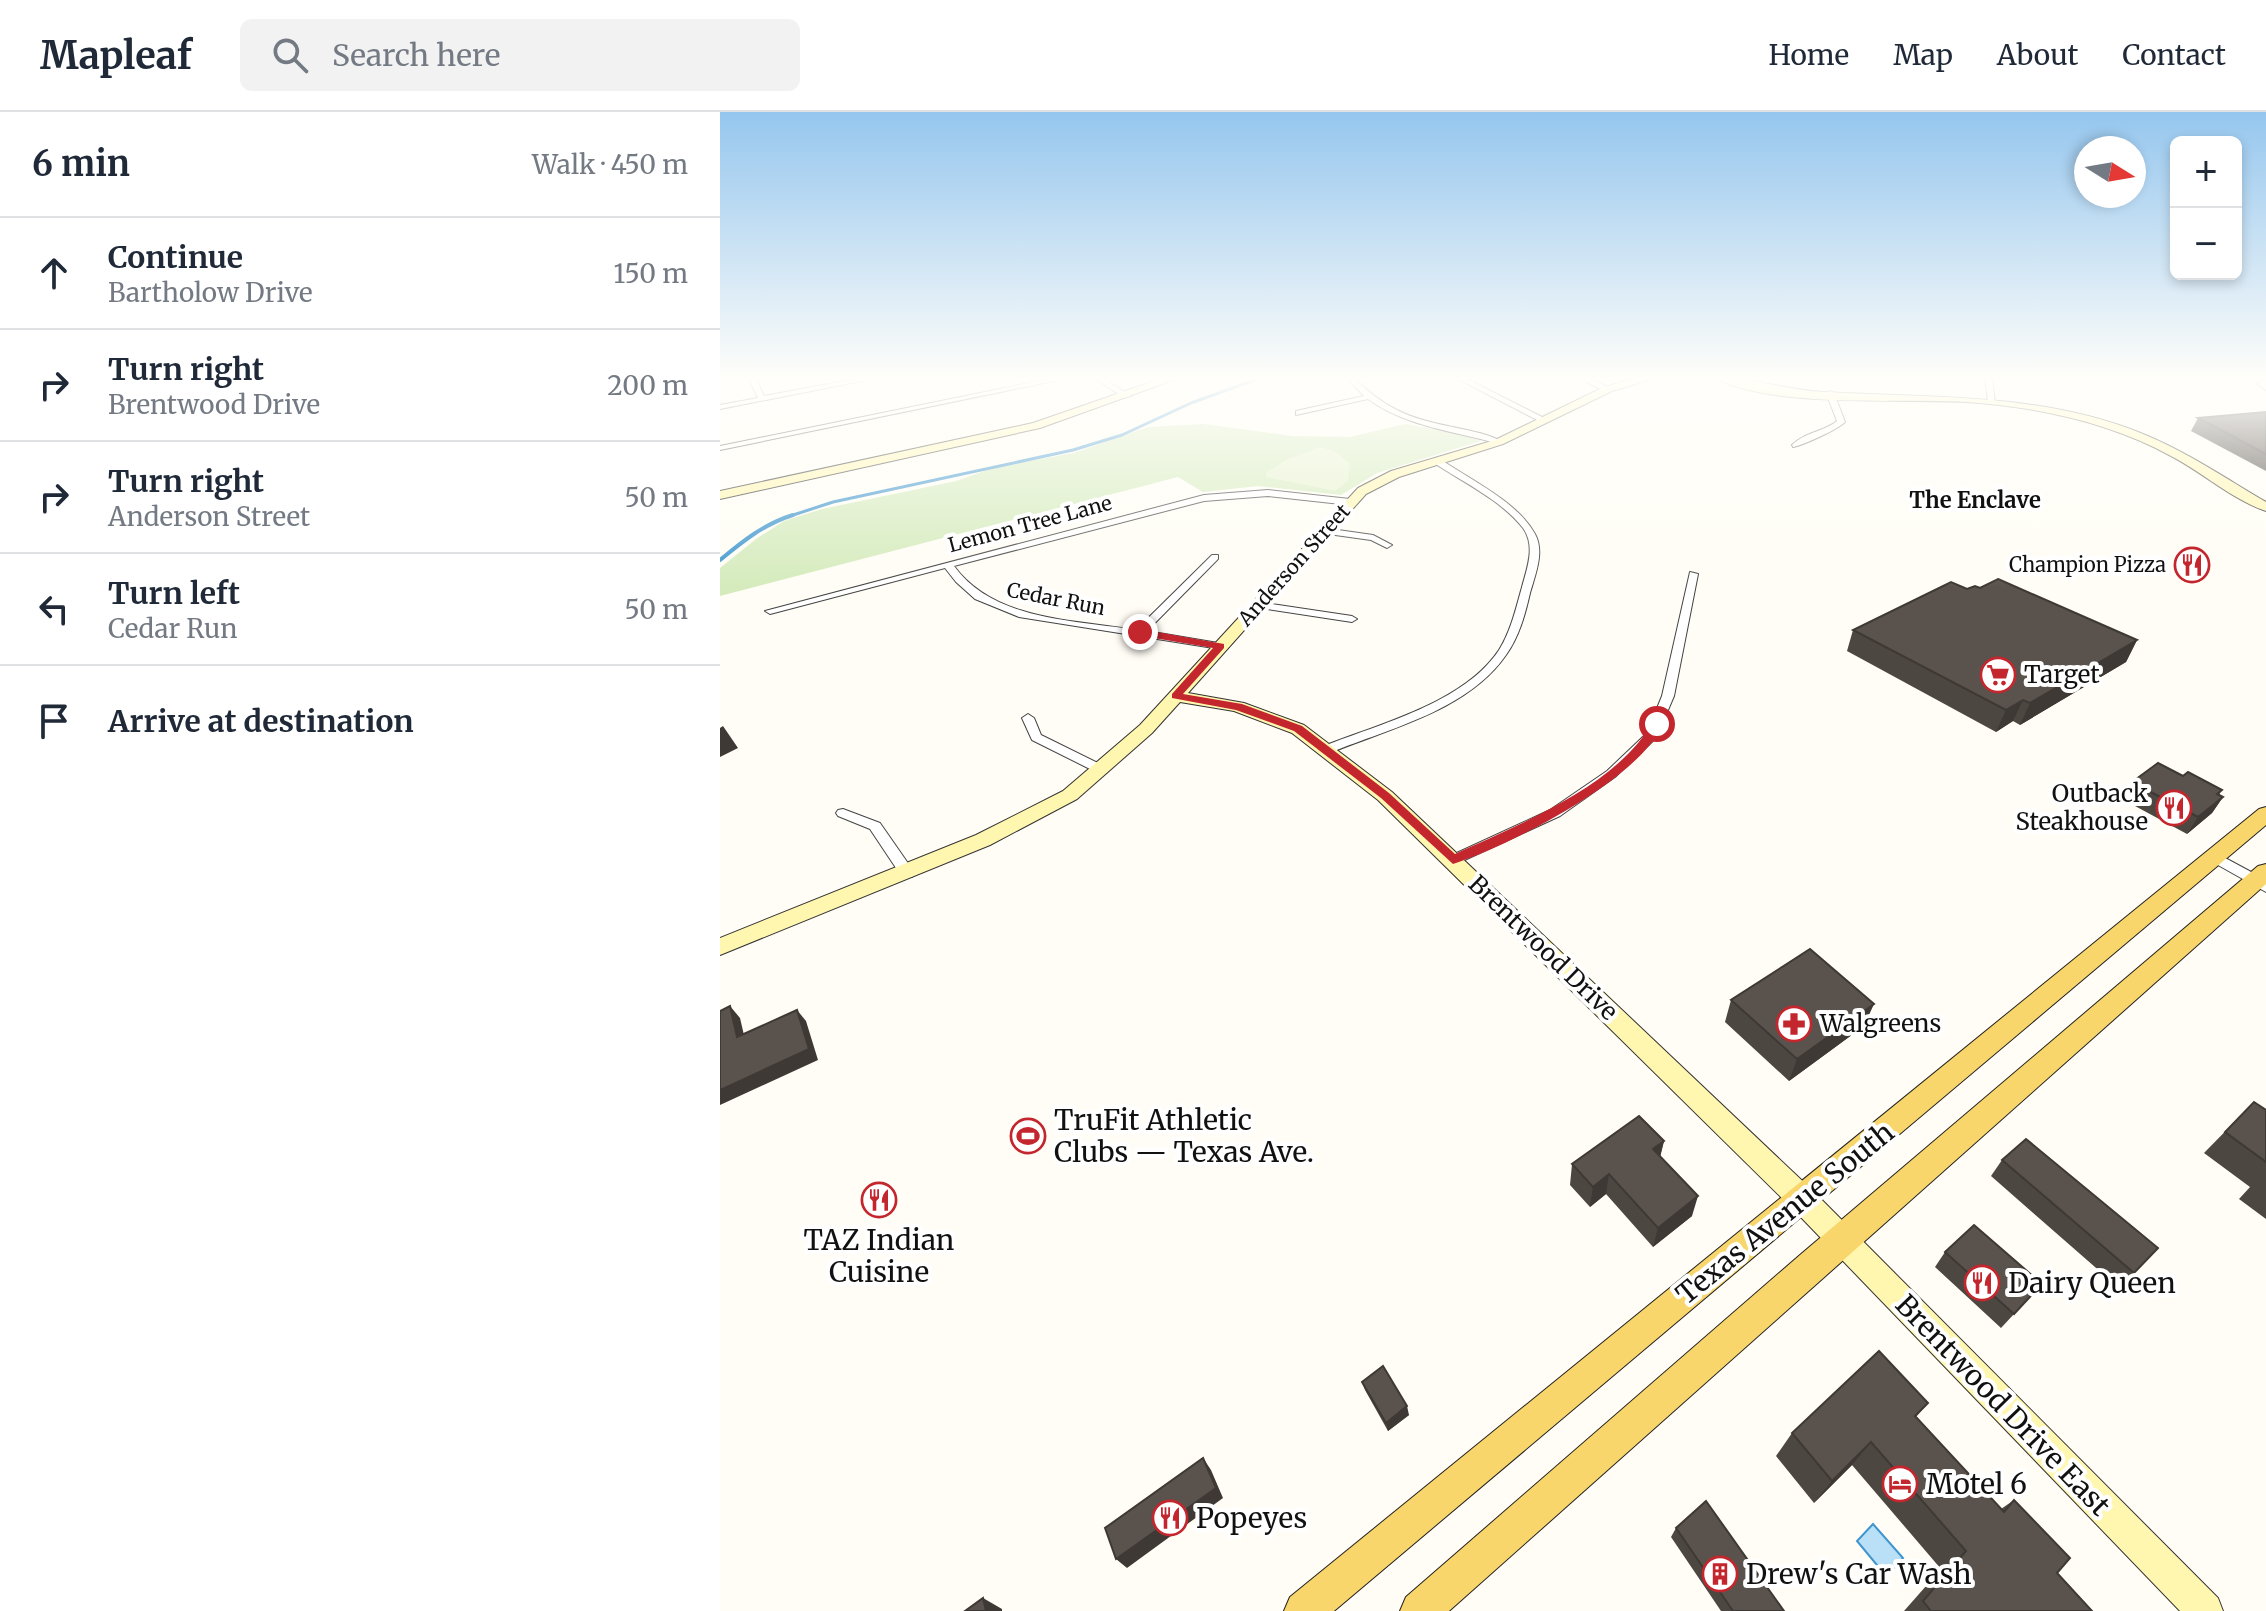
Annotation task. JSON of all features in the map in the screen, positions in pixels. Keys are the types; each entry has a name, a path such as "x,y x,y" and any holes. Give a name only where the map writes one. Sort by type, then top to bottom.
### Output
{"main road":[{"name":"Texas Avenue South","path":"1304,1611 2266,814"},
{"path":"1420,1611 1841,1240 2262,880"}],"street":[{"path":"720,495 940,447"},
{"name":"Anderson Street","path":"720,947 907,873 1036,815 1070,795 1102,770 1176,696 1350,502 1376,483 1483,447"},
{"path":"2163,447 2263,502"},
{"path":"1328,749 1442,701 1477,680 1496,662 1511,639 1534,561 1531,533 1512,514 1437,461"},
{"name":"Lemon Tree Lane","path":"770,611 1204,498 1268,493 1350,502"},
{"path":"1324,531 1373,538 1387,545"},
{"path":"1140,632 1215,557"},
{"name":"Cedar Run","path":"948,565 970,591 1006,609 1042,619 1220,646"},
{"path":"1453,860 1555,813 1611,774 1652,735 1668,696 1693,574"},
{"path":"1258,605 1352,619"},
{"name":"Brentwood Drive","path":"1176,696 1222,703 1265,715 1298,729 1328,749 1385,796 1453,860 1802,1199"},
{"path":"1028,718 1036,737 1102,770"},
{"path":"843,813 875,826 907,873"},
{"path":"2214,857 2262,880"},
{"name":"Brentwood Drive East","path":"1802,1199 2205,1611"}],"green space":[{"path":"1091,447 1462,447 1377,473 1341,495 1258,486 1203,492 1178,477 720,596 720,568 784,521 822,509 956,481 996,467"},
{"path":"1320,447 1336,452 1350,464 1348,481 1335,491 1266,477 1266,473 1286,460"}],"water":[{"path":"1873,1524 1903,1558 1886,1576 1857,1541"}],"building":[{"path":"2253,447 2266,447 2266,454"},
{"name":"Target","path":"1998,579 2137,640 2030,703 2023,700 2006,710 1853,630 1951,582 1967,589 1980,588"},
{"path":"2158,763 2183,776 2188,772 2222,790 2217,794 2223,797 2198,817 2132,782"},
{"name":"Walgreens","path":"1810,949 1874,1004 1797,1059 1731,1000"},
{"path":"730,1006 737,1037 797,1010 809,1049 720,1090 720,1011"},
{"path":"2254,1102 2266,1110 2266,1162 2225,1132"},
{"path":"1639,1116 1664,1141 1653,1149 1698,1196 1658,1228 1609,1174 1593,1187 1572,1164"},
{"path":"2026,1139 2158,1248 2134,1273 2002,1160"},
{"path":"1974,1225 2042,1284 2014,1314 1945,1252"},
{"path":"1879,1351 1928,1403 1915,1416 2004,1512 2014,1500 2070,1558 2057,1573 2092,1611 1931,1611 1923,1601 1966,1551 1871,1442 1832,1481 1792,1433"},
{"path":"1383,1366 1407,1406 1386,1423 1362,1382"},
{"path":"1203,1458 1216,1488 1116,1559 1105,1528"},
{"name":"Drew's Car Wash","path":"1706,1501 1784,1611 1733,1611 1676,1528"},
{"path":"983,1598 986,1611 965,1611"}],"waterway":[{"path":"792,515 833,502 1083,447"},
{"path":"720,560 763,528 792,515"},
{"path":"787,517 792,515"}],"place":[{"name":"Champion Pizza","path":"2192,565"},
{"name":"Target","path":"1998,675"},
{"name":"Outback Steakhouse","path":"2174,808"},
{"name":"Walgreens","path":"1794,1024"},
{"name":"TruFit Athletic Clubs — Texas Ave.","path":"1028,1136"},
{"name":"TAZ Indian Cuisine","path":"879,1200"},
{"name":"Dairy Queen","path":"1982,1283"},
{"name":"Motel 6","path":"1900,1484"},
{"name":"Popeyes","path":"1170,1518"},
{"name":"Drew's Car Wash","path":"1720,1574"}],"district":[{"name":"The Enclave","path":"1975,500"}],"route":[{"path":"1140,632 1220,646 1176,696 1238,707 1298,729 1328,749 1385,796 1453,860 1555,813 1611,774 1652,735 1657,724"}]}
